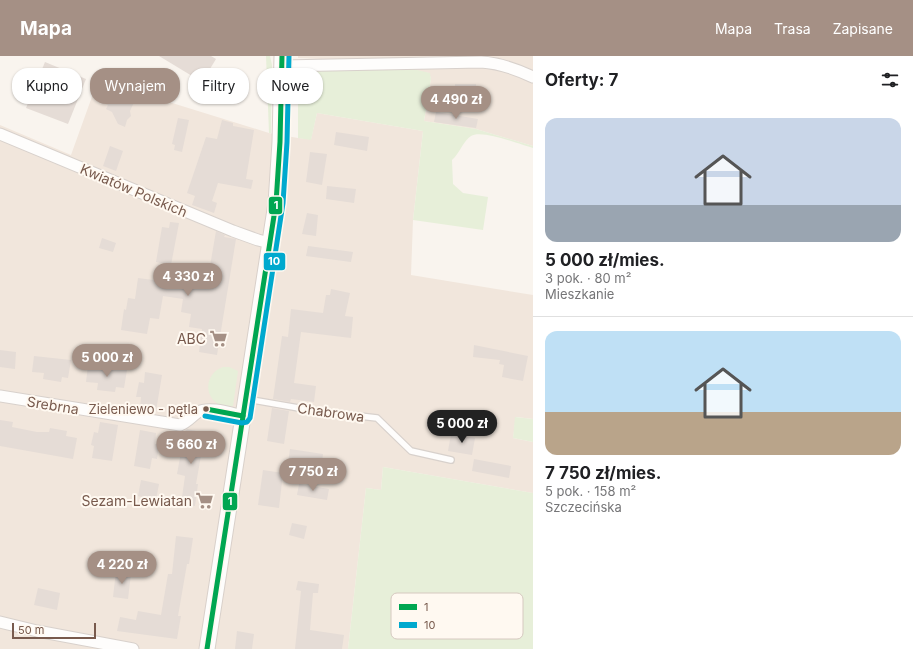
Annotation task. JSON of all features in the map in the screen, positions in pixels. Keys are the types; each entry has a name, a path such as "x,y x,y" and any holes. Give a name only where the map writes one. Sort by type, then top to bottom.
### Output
{"street":[{"path":"207,649 276,203 280,142 282,61 496,62 533,77"},
{"name":"Kwiatów Polskich","path":"0,134 233,231 258,240 270,242"},
{"name":"Srebrna","path":"0,396 180,425 187,423 198,412 206,410 243,416"},
{"path":"0,622 37,631 133,649"}],"lane":[{"name":"Chabrowa","path":"245,399 316,411 377,418 411,451 451,460"}],"shaded area":[{"path":"298,56 533,56 533,146 476,129 424,121 431,79 429,73 362,61 298,58"},
{"path":"90,102 90,104 175,104 269,133 298,138 311,139 317,113 423,131 413,220 411,275 533,295 533,419 516,417 513,438 533,442 533,493 383,467 381,490 366,488 348,649 0,649 0,125 71,155"}],"green space":[{"path":"266,56 270,56 272,68 266,68"},
{"path":"413,69 430,73 431,79 424,121 476,129 533,146 533,148 502,138 484,134 476,134 468,138 452,160 453,184 463,193 488,197 483,230 413,220 423,131 317,113 311,140 298,138 298,104 323,104 323,71"},
{"path":"268,104 271,104 271,133 269,133"},
{"path":"223,367 229,367 238,371 233,406 224,406 217,403 209,392 208,385 210,378 215,371"},
{"path":"515,417 533,419 533,442 513,438"},
{"path":"383,467 533,493 533,649 348,649 366,488 381,490"}],"building":[{"path":"159,56 211,56 216,59 211,68 188,68 188,74"},
{"path":"45,62 59,68 43,68"},
{"path":"82,77 86,79 82,89"},
{"path":"455,84 476,84 476,101 455,101"},
{"path":"28,104 76,104 68,124 26,108"},
{"path":"106,104 133,104 130,111 131,116 127,120 125,127 118,124 112,112 106,109 108,105"},
{"path":"436,112 478,119 476,128 434,122"},
{"path":"178,118 189,120 182,152 174,150 175,145 172,144"},
{"path":"222,120 233,123 233,126 254,130 246,179 253,180 251,189 218,183 212,201 217,203 214,213 192,205 195,196 187,193 206,137 217,139"},
{"path":"336,132 369,137 367,151 334,145"},
{"path":"110,146 123,151 116,171 103,166"},
{"path":"310,152 327,154 322,185 306,182"},
{"path":"327,186 356,189 354,203 326,199"},
{"path":"307,213 318,215 316,236 302,234"},
{"path":"170,222 179,223 171,265 156,262 162,227 169,228"},
{"path":"216,231 225,235 224,237 236,239 217,355 199,352 202,329 189,327 191,314 181,312 183,299 163,296 159,319 150,318 147,334 121,330 124,309 126,310 128,298 135,299 138,278 169,282 170,272 208,278"},
{"path":"102,238 116,243 113,252 99,248"},
{"path":"308,246 353,252 351,262 306,256"},
{"path":"331,289 350,293 345,316 353,317 351,338 301,332 294,383 316,386 314,402 291,399 290,402 273,399 282,336 288,337 291,309 323,313 326,295 330,295"},
{"path":"474,345 528,356 523,381 502,377 504,365 499,364 500,360 473,357"},
{"path":"0,350 16,352 15,369 0,367"},
{"path":"34,356 71,360 68,378 62,377 61,382 43,379 44,373 32,372"},
{"path":"88,365 127,370 124,388 116,387 115,392 97,390 98,383 86,382"},
{"path":"145,372 162,375 156,411 140,408 141,397 136,397 139,382 144,383"},
{"path":"272,408 289,411 284,444 267,441"},
{"path":"0,420 13,422 12,427 37,432 49,432 50,428 67,431 66,436 77,438 73,459 0,446"},
{"path":"100,422 118,425 112,461 92,458 94,446 91,445 94,432 98,433"},
{"path":"187,429 205,433 196,484 198,484 195,506 181,504 185,476 177,474 185,431"},
{"path":"140,430 156,433 155,444 159,444 157,459 152,458 150,469 134,466"},
{"path":"451,434 475,438 472,455 448,451"},
{"path":"290,449 323,454 321,469 288,463"},
{"path":"474,459 511,466 509,478 472,471"},
{"path":"263,470 283,473 279,508 258,505"},
{"path":"141,480 159,484 156,500 138,496"},
{"path":"299,484 329,489 327,500 297,495"},
{"path":"292,523 307,526 304,539 289,535"},
{"path":"176,536 193,538 178,616 181,616 177,639 117,631 120,617 136,620 138,611 161,615 168,574 172,574"},
{"path":"116,571 131,574 128,599 113,597"},
{"path":"298,581 319,584 318,593 313,593 310,630 344,635 342,649 295,649 301,591 296,590"},
{"path":"38,588 60,593 57,610 34,605"},
{"path":"237,631 254,634 252,649 235,649"}],"transit line":[{"name":"1","path":"207,649 276,203 280,142 282,56"},
{"name":"10","path":"205,416 242,423 247,422 250,418 283,203 287,142 289,56"},
{"name":"1","path":"206,409 243,416"}],"place":[{"name":"ABC","path":"219,338"},
{"name":"Zieleniewo - pętla","path":"206,409"},
{"name":"Sezam-Lewiatan","path":"205,500"}]}
